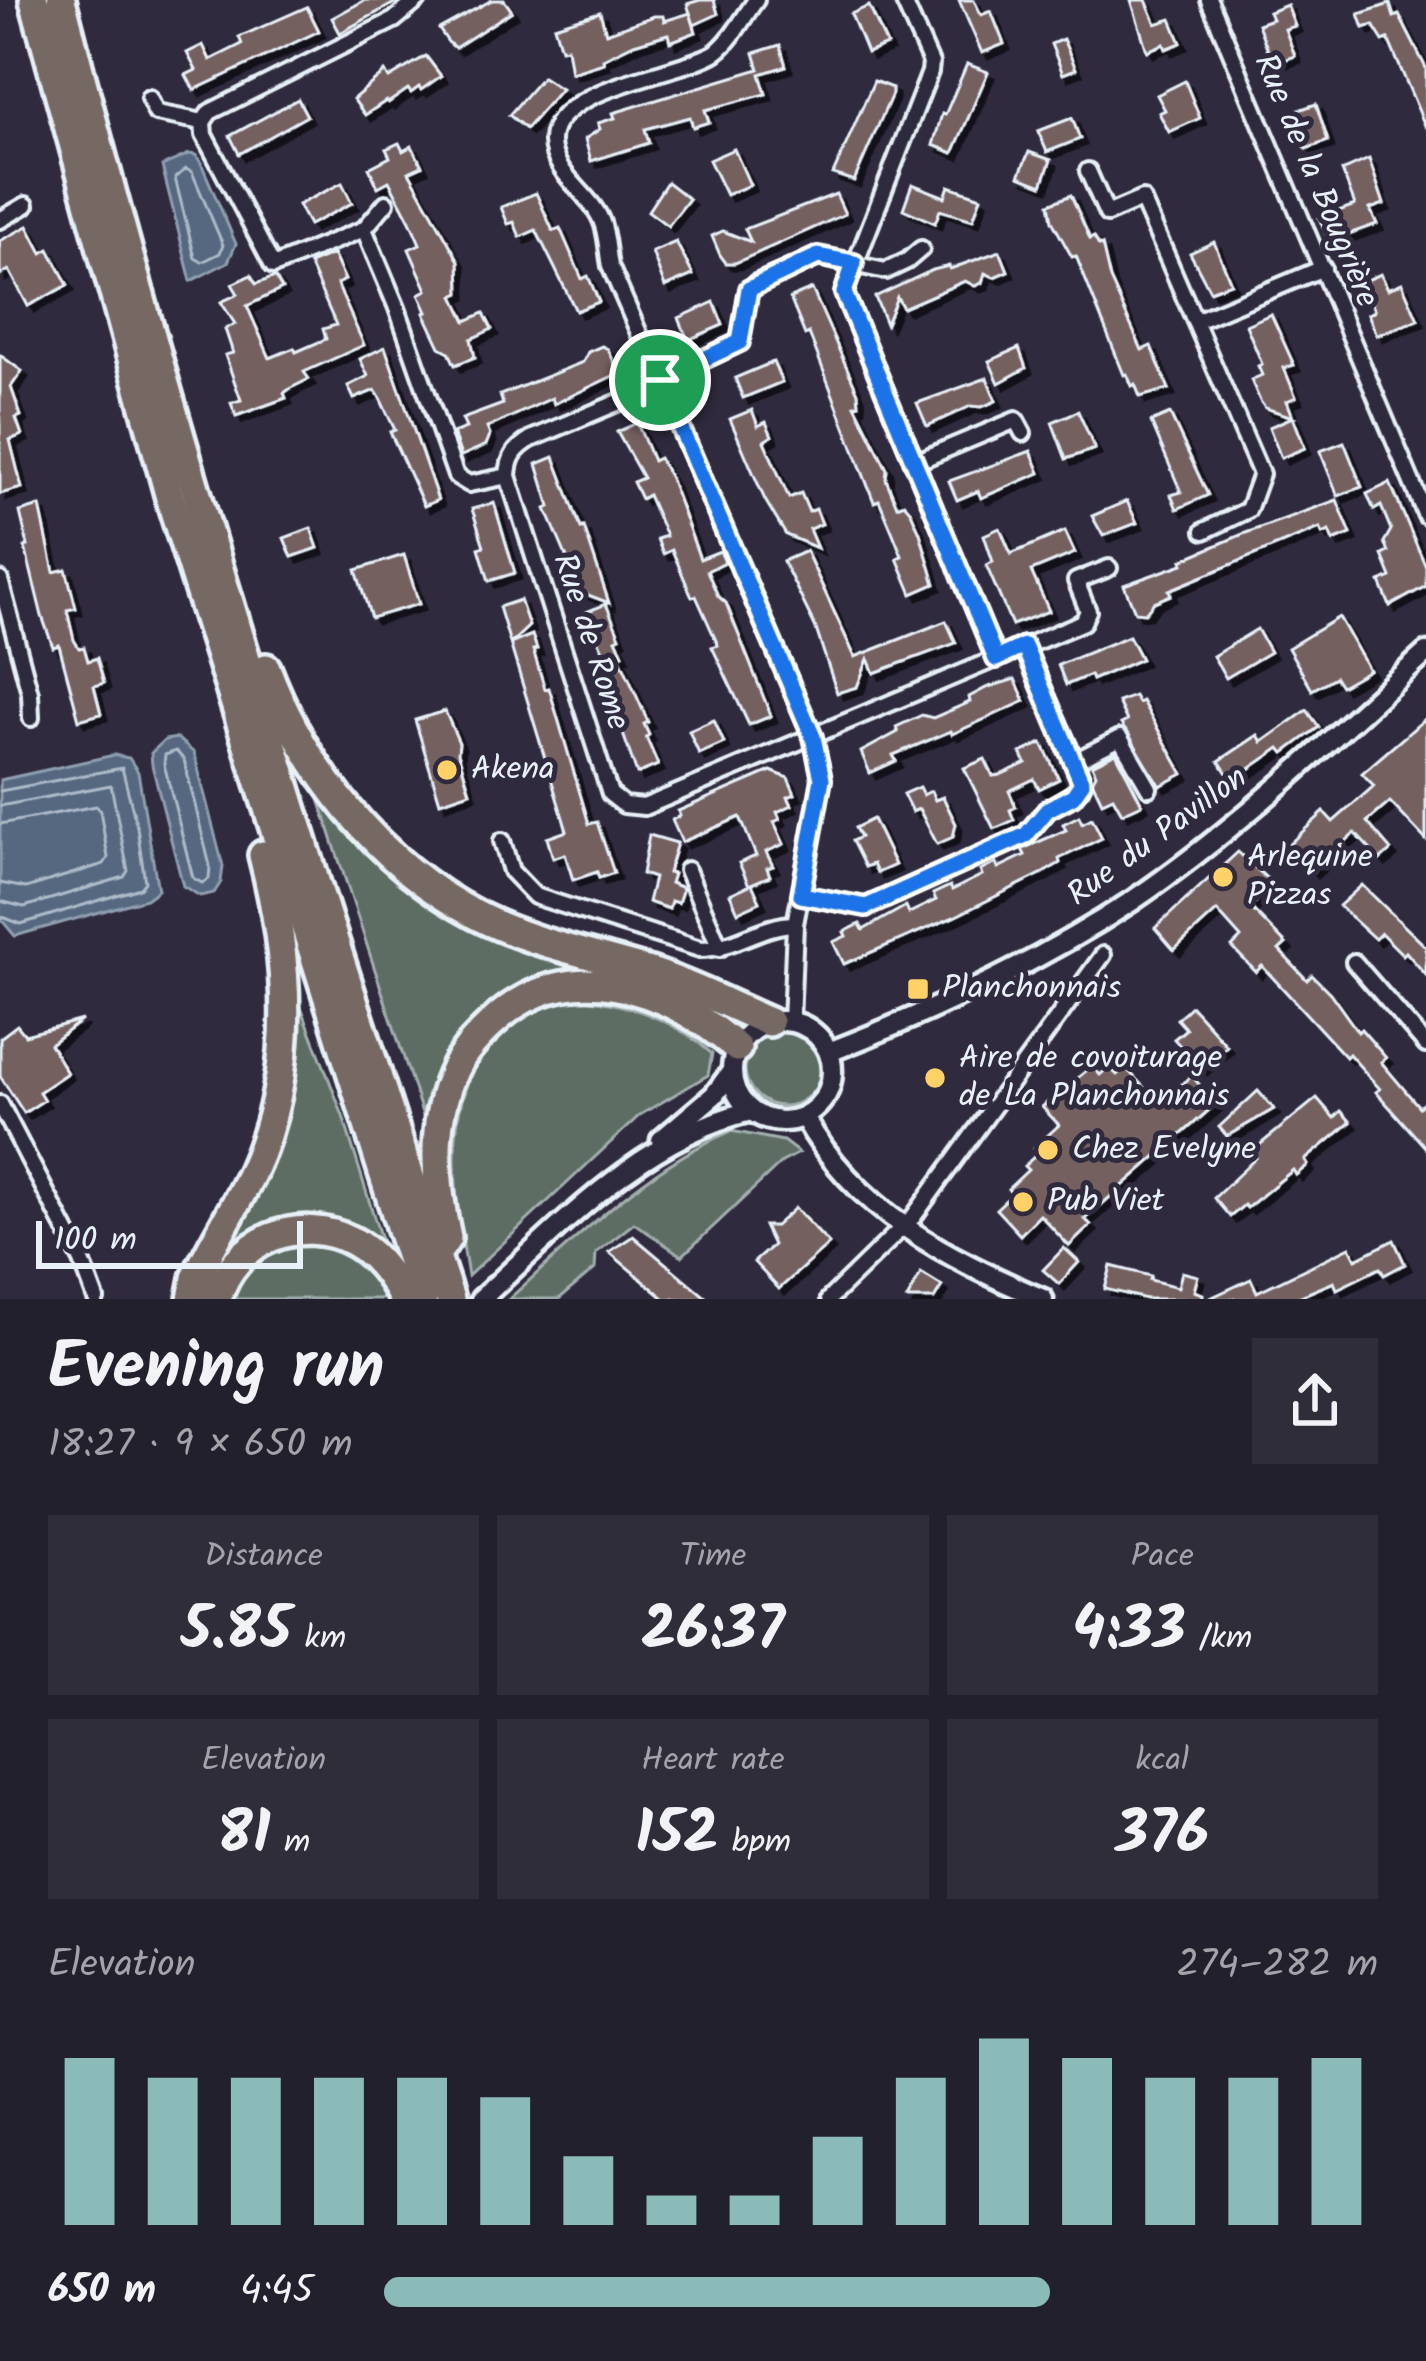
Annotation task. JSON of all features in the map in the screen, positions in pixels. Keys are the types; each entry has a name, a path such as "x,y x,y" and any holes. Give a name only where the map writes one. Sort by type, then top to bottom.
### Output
{"highway":[{"path":"34,0 115,305 264,806 423,1299"},
{"path":"62,0 119,222 212,548 449,1299"},
{"path":"212,548 229,555 261,656 301,746 354,816 428,886 510,930 650,972 780,1022"},
{"path":"192,1299 208,1252 254,1169 283,1065 286,1004 280,944 255,824 264,806"},
{"path":"435,1255 447,1238 436,1168 450,1079 473,1042 515,1003 569,982 604,983 690,1012 734,1060"},
{"path":"217,1299 234,1261 248,1249 291,1231 335,1234 357,1244 387,1272 403,1299"}],"street":[{"path":"386,203 364,229 273,266 204,135 203,122 211,112 394,20 418,0"},
{"path":"756,0 715,53 592,96 564,117 552,136 561,166 602,220 610,266 813,737 822,779 780,1022"},
{"path":"903,0 931,68 844,293 996,659"},
{"name":"Rue de la Bougrière","path":"1209,0 1426,516"},
{"path":"149,98 156,113 203,122"},
{"path":"1088,171 1107,214 1142,199 1261,474 1248,510 1204,531"},
{"path":"0,220 26,205"},
{"path":"364,229 456,476 469,484 508,476 516,449 531,439 740,342 747,296 756,283 818,256 886,271 921,249"},
{"path":"1196,321 1323,268"},
{"path":"913,463 1016,420 1023,434"},
{"name":"Rue de Rome","path":"508,476 610,794 624,806 644,808 813,737"},
{"path":"813,737 1083,622 1088,611 1076,581 1108,568"},
{"path":"0,580 30,693 31,718"},
{"path":"801,895 866,907 1026,835 1048,809 1080,789 1082,777 1024,646"},
{"name":"Rue du Pavillon","path":"829,1052 933,1008 1130,902 1302,766 1426,653"},
{"path":"1075,761 1120,738 1150,788"},
{"path":"502,841 511,871 535,896 700,949 719,948 795,924"},
{"path":"688,870 719,948"},
{"path":"829,1299 923,1203 1103,955"},
{"path":"1354,962 1426,1045"},
{"path":"481,1299 636,1165 705,1116 756,1028 780,1022 820,1038 829,1052 832,1082 826,1096 804,1117 777,1122 752,1112 705,1116"},
{"path":"734,1060 734,1087 752,1112"},
{"path":"0,1104 97,1299"},
{"path":"804,1117 818,1144 860,1192 900,1227 979,1272 1043,1299"}],"green space":[{"path":"316,790 354,836 422,894 592,970 550,978 450,1054 435,1077 422,1113"},
{"path":"292,983 343,1116 384,1249 346,1225 309,1217 271,1224 229,1243 261,1184 281,1118"},
{"path":"569,998 627,1007 680,1030 712,1054 708,1075 640,1115 468,1276 455,1150 471,1074 492,1043 524,1017"},
{"path":"783,1030 810,1041 821,1068 810,1095 783,1106 756,1095 745,1068 756,1041"},
{"path":"731,1131 783,1141 799,1153 782,1162 682,1256 634,1223 596,1253 595,1269 559,1299 509,1299 641,1184"},
{"path":"301,1245 341,1254 389,1299 231,1299 242,1277 258,1261 277,1250"}],"water":[{"path":"189,154 201,163 236,244 228,262 191,281 162,166"},
{"path":"177,738 194,753 223,866 214,893 200,896 183,886 152,765 151,753 165,740"},
{"path":"114,755 129,758 138,772 158,890 146,899 15,936 0,918 0,780"}],"building":[{"path":"365,0 400,0 340,33 332,18"},
{"path":"492,0 504,0 512,11 455,48 448,42 439,29"},
{"path":"714,0 718,14 694,25 687,4"},
{"path":"959,0 974,0 981,15 991,11 1004,44 982,53"},
{"path":"1131,0 1146,0 1156,24 1171,19 1181,43 1147,51"},
{"path":"1390,4 1426,68 1426,128 1388,39 1383,41 1373,25 1364,28 1359,14"},
{"path":"1287,5 1295,26 1285,29 1295,56 1273,64 1258,24 1272,19 1269,12"},
{"path":"869,6 887,45 867,53 851,14"},
{"path":"307,7 319,31 194,90 186,75 196,70 187,53 203,45 210,60 242,44 239,37"},
{"path":"600,12 606,33 654,16 663,16 664,21 690,13 696,32 670,42 668,34 634,44 603,59 604,63 571,73 567,48 561,49 554,26"},
{"path":"1063,39 1076,69 1063,74 1051,44"},
{"path":"780,45 786,66 760,74 766,94 705,110 709,122 693,127 690,117 645,129 649,143 591,161 585,139 600,129 598,123 615,118 613,113 759,69 754,53"},
{"path":"426,56 441,76 365,115 353,99 385,72 389,78"},
{"path":"967,64 988,72 953,153 933,145 942,114"},
{"path":"542,77 561,89 526,129 509,115"},
{"path":"874,81 892,88 892,94 854,181 833,174"},
{"path":"1185,81 1200,118 1169,132 1159,113 1165,110 1157,95"},
{"path":"298,99 307,116 239,154 230,136"},
{"path":"1316,104 1328,141 1306,149 1293,112"},
{"path":"1072,118 1080,139 1047,152 1038,131"},
{"path":"399,143 403,151 412,146 422,166 409,172 459,261 460,293 454,296 466,321 484,313 492,329 471,339 475,357 455,365 449,352 440,347 424,313 419,294 427,290 409,249 420,244 410,221 389,181 378,187 369,168 390,157 386,149"},
{"path":"734,149 750,185 726,195 709,160"},
{"path":"1029,152 1051,160 1042,185 1019,176"},
{"path":"1369,159 1384,204 1370,209 1377,224 1329,241 1319,218 1355,205 1342,171"},
{"path":"667,182 689,199 668,226 648,211"},
{"path":"342,183 352,203 309,225 298,205"},
{"path":"912,184 945,197 949,186 981,197 973,220 940,210 935,223 903,209"},
{"path":"536,193 553,231 560,228 582,279 588,276 599,302 576,311 536,230 520,237 514,222 508,224 501,207"},
{"path":"836,194 845,214 735,263 726,263 720,255 712,236 723,231 751,242 745,229"},
{"path":"1071,195 1090,239 1102,245 1110,279 1142,350 1151,346 1169,389 1140,397 1135,384 1124,375 1076,256 1072,257 1052,221 1049,204"},
{"path":"28,226 42,253 49,249 68,285 28,306 9,270 0,275 0,241"},
{"path":"676,242 693,275 665,287 652,252"},
{"path":"1214,242 1231,283 1210,291 1190,253"},
{"path":"1000,251 1008,271 994,277 985,273 982,283 975,286 965,281 903,308 897,297 886,324 875,297 933,270 950,269"},
{"path":"333,254 345,280 337,284 364,345 304,372 309,379 284,393 286,398 236,416 231,403 241,400 225,355 233,353 225,329 235,324 221,302 238,294 232,284 251,275 256,284 275,277 282,289 247,306 270,358 294,348 296,352 326,339 323,329 336,325 309,264"},
{"path":"1381,274 1388,289 1402,283 1418,320 1377,335 1368,314 1375,311 1362,282"},
{"path":"812,289 858,393 859,404 855,405 887,469 897,506 904,503 910,510 920,533 935,584 912,594 892,531 879,500 874,502 809,333 805,335 790,298"},
{"path":"714,302 723,325 688,340 679,318"},
{"path":"1271,314 1294,365 1284,368 1296,397 1287,401 1305,448 1281,458 1269,427 1293,417 1265,408 1260,401 1251,380 1262,375 1258,366 1262,364 1246,325"},
{"path":"602,346 619,373 554,404 552,398 487,428 486,445 461,456 453,433 466,428 462,419 503,404 500,395 583,362 588,352"},
{"path":"385,347 438,500 424,506 379,396 375,390 354,399 348,386 368,376 360,359"},
{"path":"1019,348 1026,368 999,383 989,361"},
{"path":"0,355 22,371 11,387 22,435 10,440 22,488 0,494"},
{"path":"773,362 782,382 743,398 735,378"},
{"path":"987,378 996,401 971,406 927,426 917,403"},
{"path":"752,410 758,426 766,422 772,436 764,441 789,498 801,493 809,512 816,509 822,524 809,529 817,548 786,535 765,500 730,419"},
{"path":"1078,411 1095,449 1066,459 1052,422"},
{"path":"1170,414 1208,495 1177,509 1171,495 1181,492 1151,422"},
{"path":"637,423 653,461 659,458 671,480 700,559 720,551 725,562 707,571 726,603 771,716 749,725 712,647 718,645 696,596 692,597 672,550 663,554 657,539 666,536 648,495 641,499 633,482 643,478 617,432"},
{"path":"1344,442 1362,487 1338,496 1320,451"},
{"path":"1031,451 1040,473 981,498 978,491 957,500 949,481"},
{"path":"554,457 609,603 575,590 570,577 570,565 546,509 550,507 537,464"},
{"path":"1390,483 1426,567 1426,586 1390,606 1380,582 1391,577 1382,555 1388,552 1384,542 1391,530 1381,506 1374,510 1367,494"},
{"path":"1337,500 1351,534 1333,541 1329,531 1323,534 1320,528 1169,590 1171,595 1154,602 1145,613 1135,612 1124,585"},
{"path":"1127,501 1137,523 1103,536 1092,516"},
{"path":"494,503 515,573 489,581 472,509"},
{"path":"40,506 54,572 66,569 76,608 67,610 74,640 79,648 84,647 88,661 97,658 104,683 94,686 101,714 79,720 59,645 53,647 42,616 25,547 20,512"},
{"path":"311,528 318,548 292,557 284,538"},
{"path":"1000,528 1011,554 1065,531 1075,553 1031,571 1049,611 1012,625 986,565 993,562 984,535"},
{"path":"806,551 855,657 946,621 956,643 874,673 868,659 857,687 837,693 815,626 783,561"},
{"path":"404,555 419,604 371,618 356,570"},
{"path":"520,600 529,626 510,644 499,607"},
{"path":"606,604 620,637 616,639 623,654 619,656 648,722 644,724 646,737 658,765 637,774 596,656 604,653 586,612"},
{"path":"1339,617 1369,670 1341,686 1335,677 1312,690 1288,648"},
{"path":"1257,629 1270,652 1226,678 1213,656"},
{"path":"532,635 589,824 597,822 614,873 599,878 597,872 573,880 565,854 553,858 547,838 567,831 510,644"},
{"path":"1129,636 1141,659 1092,680 1090,675 1066,685 1058,665"},
{"path":"1015,679 1025,701 893,755 896,761 870,773 861,752 898,732 896,727 922,715 933,718 970,702 969,697 986,688"},
{"path":"1134,696 1138,703 1142,701 1183,774 1160,786 1121,724 1127,721 1118,702"},
{"path":"1307,710 1319,727 1284,753 1280,748 1232,781 1219,761 1258,735 1262,742"},
{"name":"Akena","path":"445,711 459,743 470,792 440,802 415,720"},
{"path":"1426,718 1426,840 1390,802 1367,822 1391,850 1380,860 1355,833 1311,872 1287,846 1324,812 1333,822 1374,786 1362,773"},
{"path":"714,720 724,743 699,754 689,731"},
{"path":"1042,743 1059,779 1039,789 1034,779 1009,791 1016,807 1010,810 1014,820 994,829 964,768 985,759 993,776 1000,775 1026,763 1021,753"},
{"path":"1116,753 1142,804 1122,813 1113,797 1102,802 1092,781 1096,774 1092,765"},
{"path":"771,771 788,778 795,794 788,797 792,805 777,812 780,819 774,822 784,844 766,852 773,866 767,868 770,876 749,885 739,863 756,856 740,817 682,842 672,820 680,816 678,811"},
{"path":"919,787 923,795 931,791 935,800 943,797 956,824 953,837 937,844 919,809 912,812 903,794"},
{"path":"1079,816 1082,823 1092,818 1102,838 954,917 844,964 833,942 846,936 844,932 860,924 863,930 906,906 909,913 936,900 933,894 950,886 952,890 996,863 998,868 1025,855 1022,849 1066,830 1063,824"},
{"path":"873,819 895,865 877,873 873,864 865,867 852,841 860,837 855,828"},
{"path":"649,835 677,843 668,873 673,874 670,883 683,888 678,903 671,901 669,909 648,902 654,878 642,874"},
{"path":"1238,852 1274,885 1250,907 1286,944 1279,950 1307,980 1312,975 1330,993 1358,1032 1361,1029 1386,1058 1381,1062 1419,1107 1426,1101 1426,1148 1349,1054 1346,1057 1262,966 1256,972 1232,947 1241,938 1217,911 1174,950 1155,928"},
{"path":"752,884 760,902 738,912 730,894"},
{"path":"1362,885 1426,947 1426,975 1406,952 1403,955 1381,933 1375,939 1339,906"},
{"path":"1191,1006 1227,1046 1201,1069 1174,1039 1186,1029 1177,1019"},
{"path":"82,1020 50,1044 67,1073 39,1092 44,1100 24,1113 0,1076 0,1038 17,1025 25,1035"},
{"path":"1092,1066 1100,1075 1109,1067 1117,1075 1125,1067 1158,1103 1192,1076 1216,1104 1085,1219 1091,1225 1069,1246 1040,1215 1020,1235 996,1209 1028,1170 1024,1166 1038,1153 1034,1148 1059,1125 1042,1107"},
{"path":"1258,1091 1274,1109 1227,1136 1219,1127"},
{"path":"1317,1098 1334,1118 1341,1111 1351,1122 1305,1160 1308,1165 1296,1175 1293,1170 1230,1217 1214,1198 1256,1158 1251,1152"},
{"path":"795,1208 829,1244 779,1289 754,1262 773,1245 764,1226 775,1226"},
{"path":"633,1236 708,1299 665,1299 609,1252"},
{"path":"1394,1240 1405,1264 1384,1275 1380,1268 1337,1289 1334,1282 1294,1299 1208,1299 1251,1279 1257,1292 1350,1247 1356,1259"},
{"path":"1064,1248 1079,1262 1059,1284 1043,1270"},
{"path":"1111,1266 1178,1287 1182,1272 1198,1276 1194,1291 1203,1294 1203,1299 1146,1299 1105,1289"},
{"path":"921,1273 942,1286 934,1299 907,1299"}],"place":[{"name":"Akena","path":"447,770"},
{"name":"Arlequine Pizzas","path":"1223,877"},
{"name":"Planchonnais","path":"918,989"},
{"name":"Aire de covoiturage de La Planchonnais","path":"935,1078"},
{"name":"Chez Evelyne","path":"1048,1150"},
{"name":"Pub Viet","path":"1023,1202"}],"route":[{"path":"818,256 854,263 844,293 996,659 1024,646 1082,777 1080,789 1048,809 1026,835 866,907 801,895 822,779 813,737 660,380 740,342 747,296 756,283 818,256"}]}
